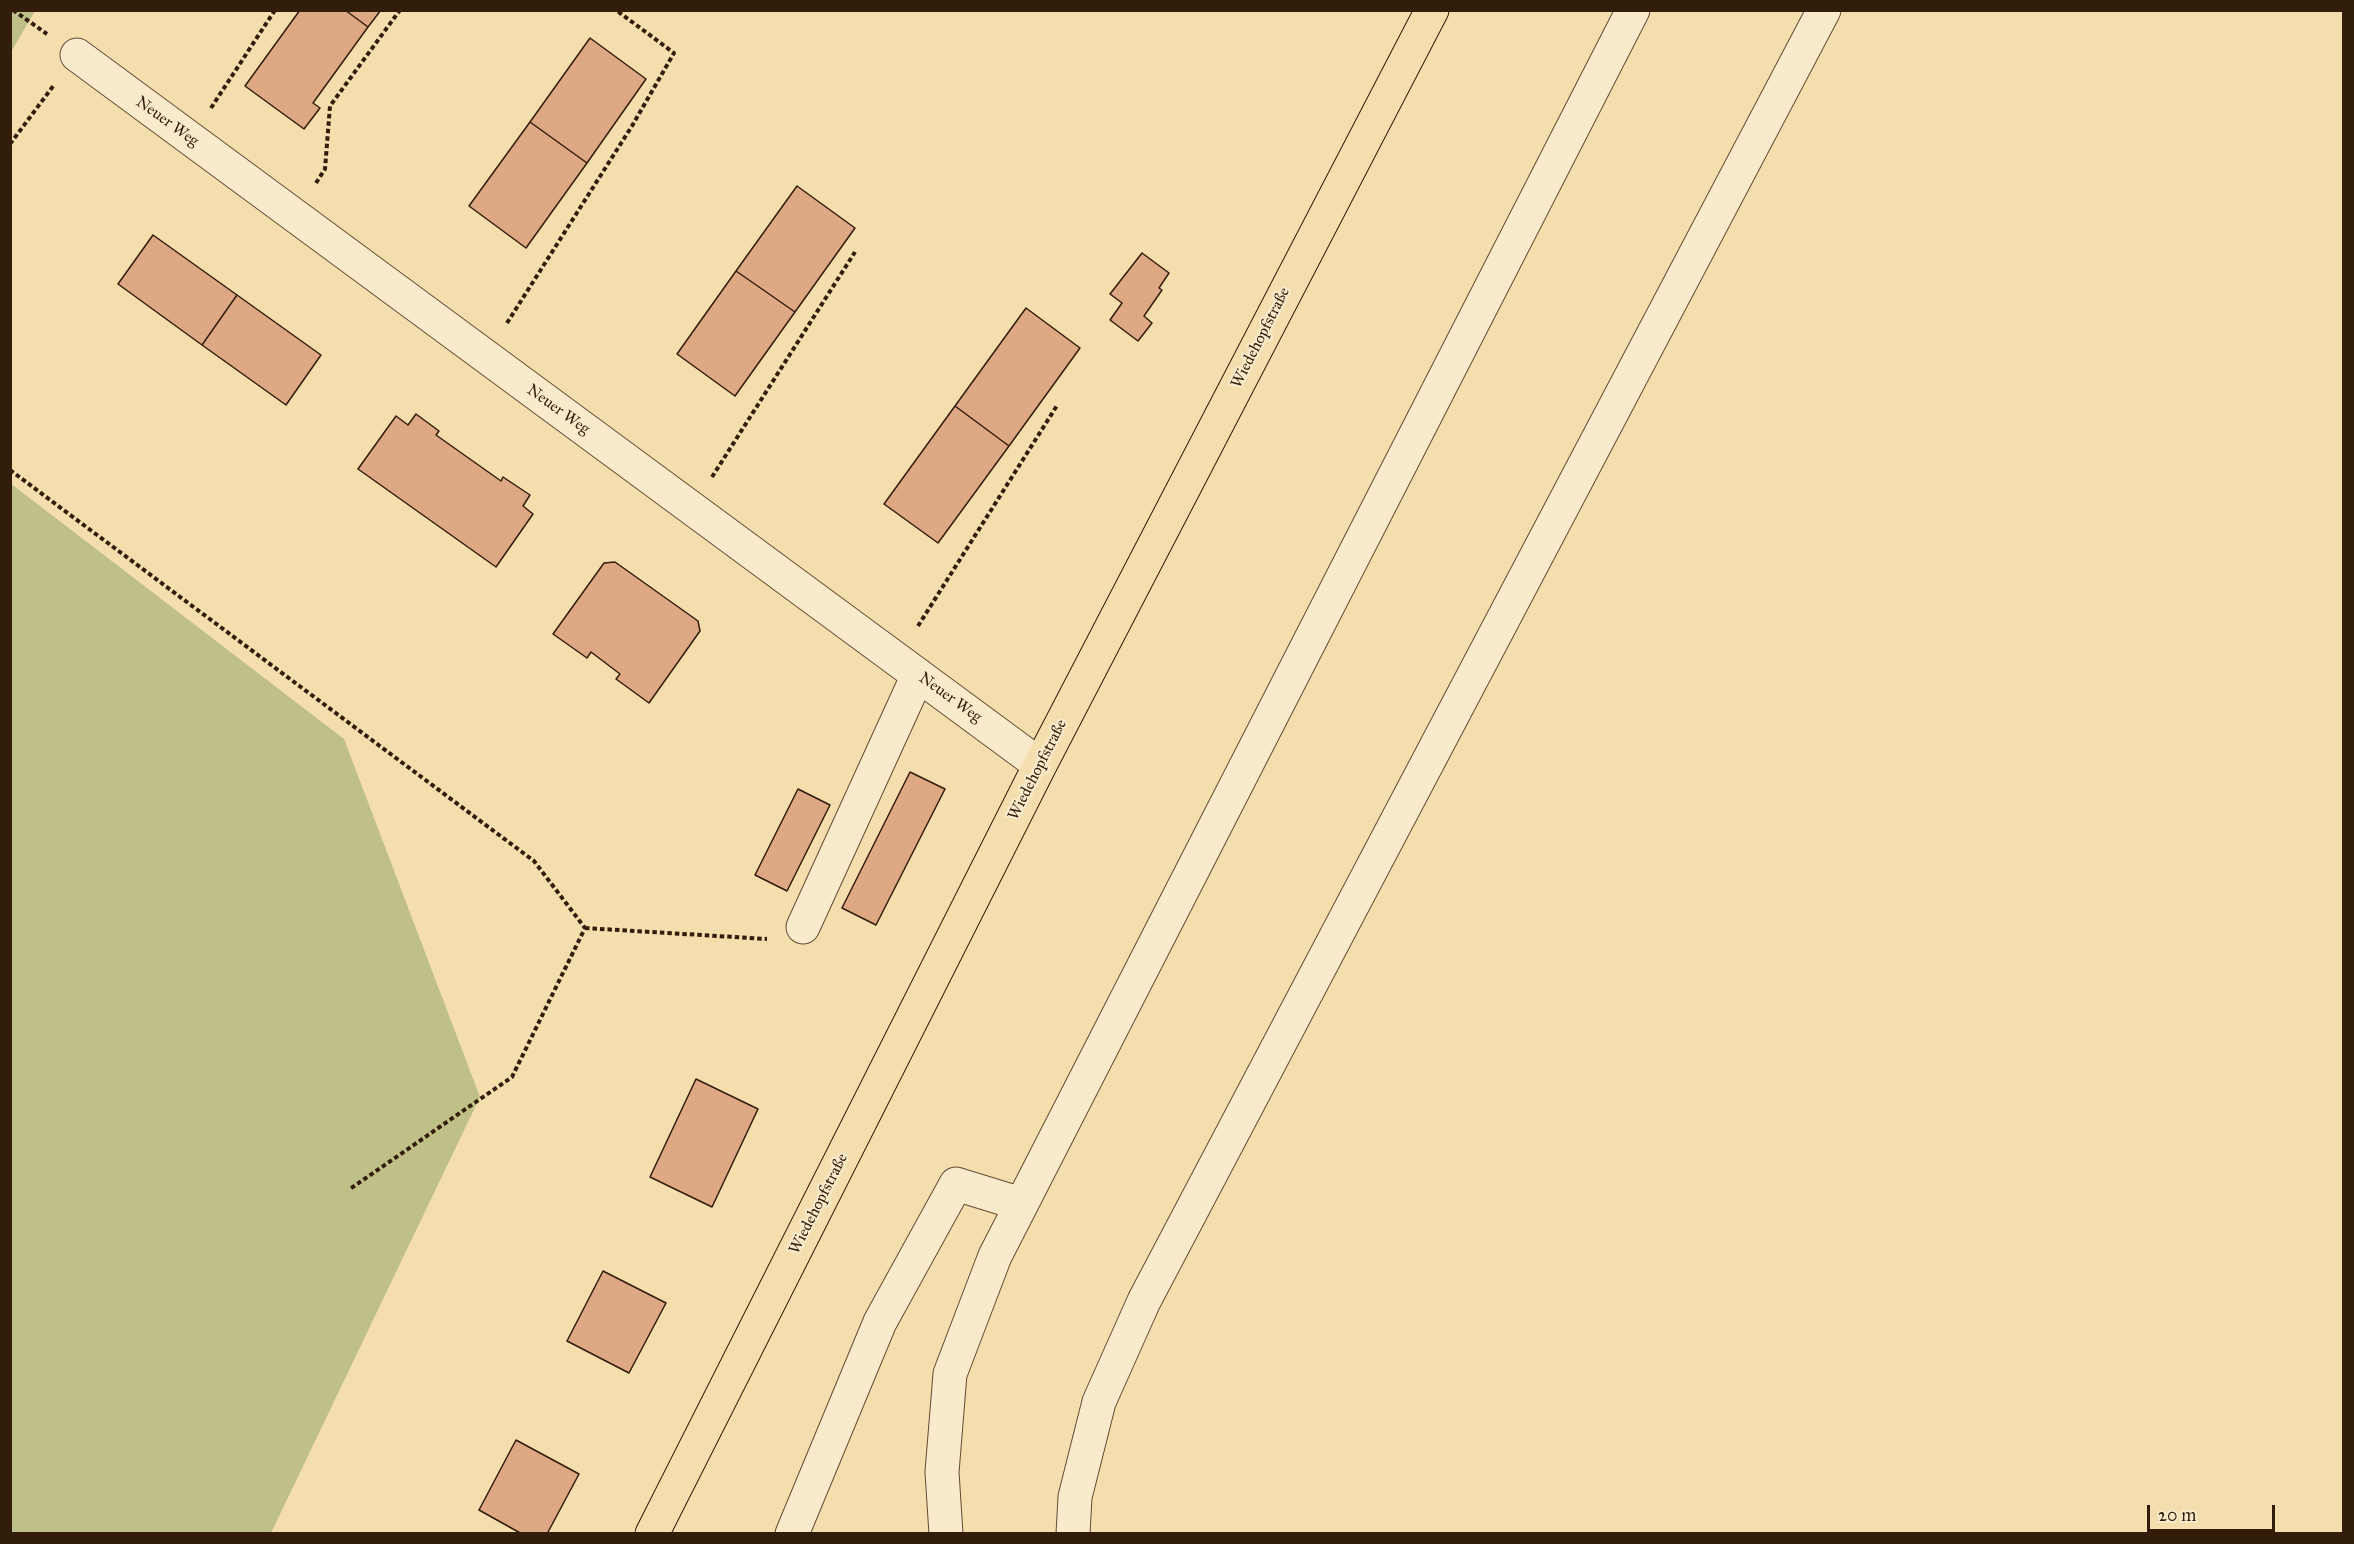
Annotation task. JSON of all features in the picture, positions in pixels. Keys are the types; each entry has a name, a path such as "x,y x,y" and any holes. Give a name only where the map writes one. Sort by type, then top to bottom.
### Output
{"main road":[{"name":"Wiedehopfstraße","path":"652,1533 1040,765 1432,10"}],"street":[{"path":"946,1533 942,1472 950,1374 995,1256 1634,10"},
{"path":"1073,1533 1075,1497 1099,1402 1144,1301 1824,10"},
{"name":"Neuer Weg","path":"77,55 1040,765"},
{"path":"803,927 907,667"},
{"path":"792,1533 880,1322 956,1184 1021,1204"}],"path":[{"path":"190,139 275,10"},
{"path":"297,218 325,169 330,106 400,10"},
{"path":"485,356 632,126 674,53 616,10"},
{"path":"10,144 77,55"},
{"path":"693,508 855,252"},
{"path":"907,667 1058,404"},
{"path":"10,470 534,861 585,928 793,940 803,927"},
{"path":"351,1189 513,1077 585,928"}],"green space":[{"path":"10,11 35,11 11,52"},
{"path":"10,483 344,739 480,1097 271,1533 11,1533"}],"building":[{"path":"300,10 345,10 368,27 313,103 320,108 304,129 245,86"},
{"path":"345,10 381,10 368,27"},
{"path":"590,38 646,79 587,163 530,122"},
{"path":"530,122 587,163 526,248 469,206"},
{"path":"797,186 855,228 795,312 736,271"},
{"path":"153,235 237,295 202,345 118,284"},
{"path":"1142,253 1169,273 1159,288 1162,290 1144,316 1152,323 1138,341 1110,320 1122,303 1110,294"},
{"path":"736,271 795,312 735,396 677,354"},
{"path":"237,295 321,355 286,405 202,345"},
{"path":"1026,308 1080,348 1009,446 955,406"},
{"path":"955,406 1009,446 938,543 884,504"},
{"path":"416,414 439,431 436,435 501,481 503,477 530,495 523,506 533,514 496,567 358,469 396,416 408,425"},
{"path":"615,562 698,621 700,631 649,703 616,679 620,674 591,652 587,658 553,634 604,563"},
{"path":"910,772 945,789 876,925 842,908"},
{"path":"798,789 830,805 787,891 755,875"},
{"path":"696,1079 758,1109 712,1207 650,1177"},
{"path":"603,1271 666,1303 629,1373 567,1341"},
{"path":"516,1440 579,1474 547,1534 522,1534 479,1510"}]}
